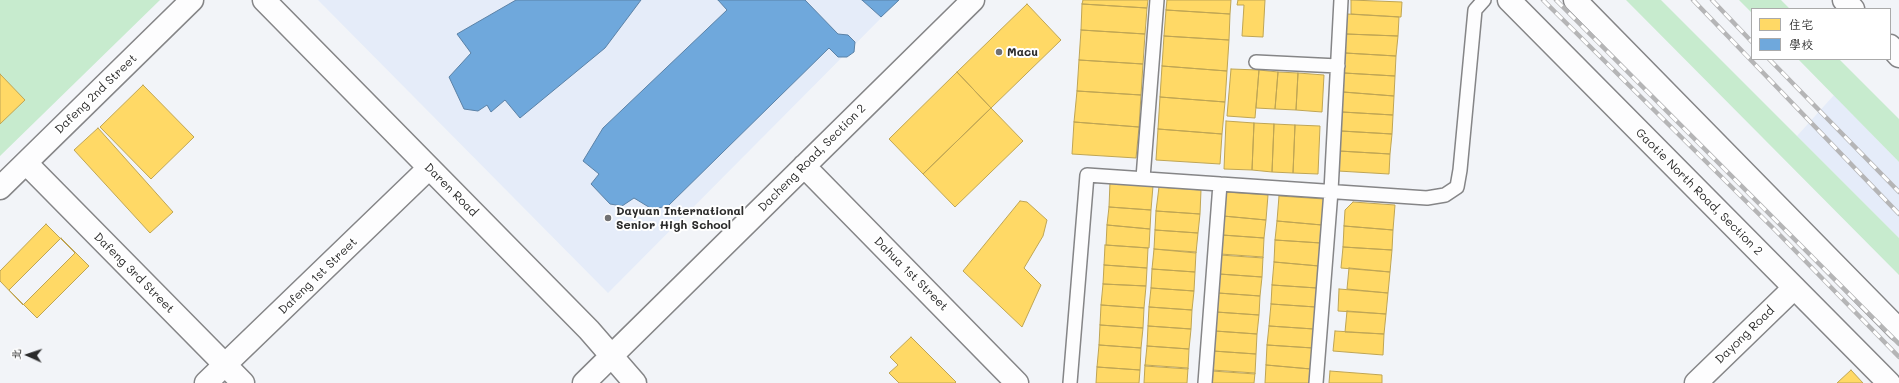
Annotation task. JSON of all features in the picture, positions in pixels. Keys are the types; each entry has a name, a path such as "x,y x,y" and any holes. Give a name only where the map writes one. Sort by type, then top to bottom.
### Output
{"street":[{"name":"Dafeng 2nd Street","path":"0,188 192,0"},
{"name":"Daren Road","path":"264,0 589,330 635,383"},
{"name":"Dacheng Road, Section 2","path":"584,383 973,0"},
{"name":"Gaotie North Road, Section 2","path":"1509,0 1889,383"},
{"path":"1575,0 1899,330"},
{"path":"1844,0 1852,8"},
{"path":"1891,47 1899,56"},
{"name":"Dafeng 3rd Street","path":"26,163 243,383"},
{"name":"Dahua 1st Street","path":"804,166 1017,383"},
{"name":"Dafeng 1st Street","path":"206,383 429,168"},
{"name":"Dayong Road","path":"1696,383 1794,288"}],"lane":[{"path":"1143,178 1157,0"},
{"path":"1316,383 1331,191 1341,0"},
{"path":"1070,383 1087,175 1427,198 1445,195 1457,187 1460,170 1475,10 1484,0"},
{"path":"1256,62 1338,66"},
{"path":"1205,383 1220,184"}],"shaded area":[{"name":"Dayuan International Senior High School","path":"318,0 899,0 608,293"},
{"path":"1834,95 1899,162 1899,238 1797,136"}],"green space":[{"path":"0,0 160,0 0,156"},
{"path":"1626,0 1661,0 1899,238 1899,275"},
{"path":"1739,0 1781,0 1789,8 1751,8 1751,12"},
{"path":"1799,60 1840,60 1899,119 1899,162"}],"building: 住宅":[{"path":"1083,0 1148,0 1147,8 1082,4"},
{"path":"1167,0 1231,0 1230,14 1166,10"},
{"path":"1238,0 1265,0 1263,37 1242,36 1244,5 1237,5"},
{"path":"1351,0 1402,2 1401,17 1351,14"},
{"path":"1027,4 1061,40 991,108 957,72"},
{"path":"1082,4 1147,8 1145,34 1081,30"},
{"path":"1166,10 1230,14 1229,40 1164,36"},
{"path":"1347,14 1399,17 1398,36 1346,34"},
{"path":"1081,30 1145,34 1143,64 1079,60"},
{"path":"1346,34 1398,36 1396,56 1345,53"},
{"path":"1164,36 1229,40 1227,71 1162,66"},
{"path":"1345,53 1396,56 1395,76 1344,73"},
{"path":"1079,60 1143,64 1141,95 1077,91"},
{"path":"1162,66 1227,71 1225,102 1160,97"},
{"path":"1231,69 1259,70 1255,118 1227,116"},
{"path":"1259,70 1278,72 1275,109 1256,108"},
{"path":"957,72 991,108 923,174 889,139"},
{"path":"1278,72 1298,73 1296,110 1275,109"},
{"path":"1298,73 1324,75 1322,112 1296,110"},
{"path":"1344,73 1395,76 1394,96 1343,92"},
{"path":"0,74 25,100 0,124"},
{"path":"143,85 194,137 151,179 100,127"},
{"path":"1077,91 1141,95 1139,127 1074,122"},
{"path":"1343,92 1394,96 1393,115 1342,112"},
{"path":"1160,97 1225,102 1222,134 1158,129"},
{"path":"991,108 1023,141 955,207 923,174"},
{"path":"1342,112 1393,115 1392,134 1341,131"},
{"path":"1226,121 1254,123 1252,170 1224,169"},
{"path":"1074,122 1139,127 1136,158 1072,154"},
{"path":"1254,123 1274,124 1272,172 1252,170"},
{"path":"1274,124 1295,125 1293,173 1272,172"},
{"path":"1295,125 1320,126 1318,174 1293,173"},
{"path":"98,128 173,212 150,233 74,150"},
{"path":"1158,129 1222,134 1220,164 1156,160"},
{"path":"1341,131 1392,134 1390,154 1339,151"},
{"path":"1339,151 1390,154 1389,174 1338,171"},
{"path":"1110,182 1153,186 1151,210 1109,207"},
{"path":"1159,187 1201,190 1200,214 1156,211"},
{"path":"1225,192 1268,195 1266,220 1223,216"},
{"path":"1279,196 1324,199 1322,225 1277,221"},
{"path":"1020,201 1027,202 1047,220 1043,236 1024,268 1041,285 1022,327 963,271"},
{"path":"1353,202 1395,205 1393,230 1344,226 1345,210"},
{"path":"1109,207 1151,210 1150,229 1107,225"},
{"path":"1156,211 1200,214 1198,233 1155,230"},
{"path":"1223,216 1266,220 1264,238 1222,235"},
{"path":"1277,221 1322,225 1321,243 1275,240"},
{"path":"46,224 75,253 23,305 0,281 0,271"},
{"path":"1107,225 1150,229 1149,248 1106,245"},
{"path":"1344,226 1393,230 1392,250 1343,247"},
{"path":"1155,230 1198,233 1196,253 1154,249"},
{"path":"1222,235 1264,238 1263,258 1220,255"},
{"path":"61,238 89,266 37,318 9,290"},
{"path":"1275,240 1321,243 1319,266 1274,262"},
{"path":"1105,245 1148,248 1147,268 1104,265"},
{"path":"1343,247 1392,250 1390,272 1341,268"},
{"path":"1154,249 1196,252 1195,272 1152,269"},
{"path":"1220,254 1263,257 1262,277 1219,274"},
{"path":"1274,262 1319,266 1317,288 1272,285"},
{"path":"1104,265 1147,268 1146,286 1103,284"},
{"path":"1349,268 1390,272 1388,293 1347,289"},
{"path":"1152,269 1195,272 1194,291 1151,288"},
{"path":"1219,274 1262,277 1260,296 1218,293"},
{"path":"1103,284 1146,286 1144,308 1101,305"},
{"path":"1272,285 1317,288 1316,307 1271,304"},
{"path":"1151,288 1194,291 1192,310 1149,307"},
{"path":"1339,289 1388,293 1386,314 1338,311"},
{"path":"1218,293 1260,296 1259,315 1216,312"},
{"path":"1271,304 1316,307 1314,329 1269,326"},
{"path":"1101,305 1144,308 1143,328 1100,325"},
{"path":"1149,307 1192,310 1191,329 1148,326"},
{"path":"1347,311 1386,314 1384,334 1345,332"},
{"path":"1216,312 1259,315 1257,334 1215,331"},
{"path":"1100,325 1143,328 1141,348 1099,345"},
{"path":"1148,326 1191,329 1189,349 1147,346"},
{"path":"1269,326 1314,329 1313,348 1267,345"},
{"path":"1215,331 1257,334 1256,354 1213,351"},
{"path":"1335,331 1384,334 1383,355 1333,351"},
{"path":"911,337 956,382 955,383 899,383 889,373 898,365 890,357"},
{"path":"1099,345 1141,348 1140,370 1097,367"},
{"path":"1267,345 1313,348 1311,369 1266,365"},
{"path":"1147,346 1189,349 1188,369 1145,366"},
{"path":"1213,351 1256,354 1255,374 1212,371"},
{"path":"1145,365 1188,368 1187,383 1144,383"},
{"path":"1266,365 1311,369 1310,383 1265,383"},
{"path":"1097,367 1140,370 1139,383 1096,383"},
{"path":"1212,370 1255,373 1254,383 1211,383"},
{"path":"1851,370 1863,383 1837,383"},
{"path":"1330,371 1382,375 1382,383 1329,383"}],"building: 學校":[{"path":"516,0 641,0 605,48 520,118 505,100 491,112 487,105 478,111 464,109 449,77 471,53 457,34"},
{"path":"718,0 805,0 838,34 848,35 855,42 854,52 847,57 838,57 829,48 668,206 652,209 634,198 622,206 610,204 591,184 599,174 583,161 603,128 727,10"},
{"path":"862,0 899,0 881,17"}],"railway":[{"path":"1543,0 1775,230 1899,357"},
{"path":"1556,0 1899,344"},
{"path":"1693,0 1899,214"},
{"path":"1712,0 1751,41"},
{"path":"1770,60 1899,192"}],"place":[{"name":"Macu","path":"999,52"},
{"name":"Dayuan International Senior High School","path":"608,218"}]}
